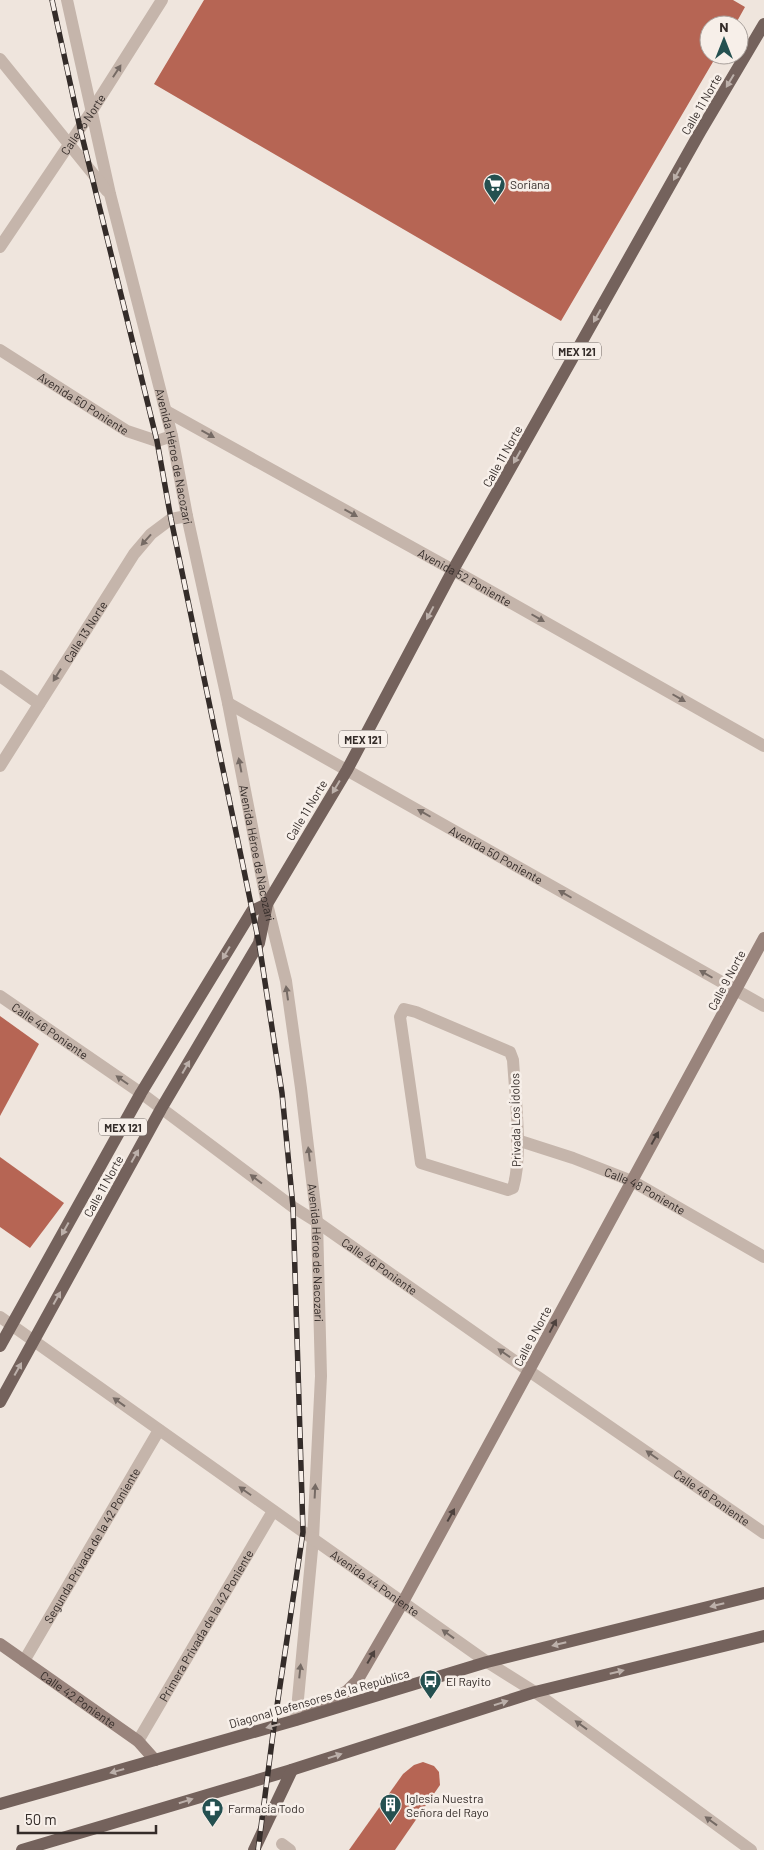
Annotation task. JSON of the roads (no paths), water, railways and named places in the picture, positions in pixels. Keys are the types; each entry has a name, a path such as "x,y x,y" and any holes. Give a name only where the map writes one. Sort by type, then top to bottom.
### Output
{"main road":[{"name":"Calle 11 Norte","path":"0,1402 161,1109 259,943 267,904 346,770 453,570 696,140 764,24"},
{"name":"Calle 11 Norte","path":"0,1346 141,1094 252,911 267,904"},
{"name":"Calle 9 Norte","path":"296,1720 347,1691 357,1680 403,1602 764,938"},
{"name":"Diagonal Defensores de la República","path":"0,1804 296,1720 487,1662 764,1593"},
{"path":"22,1850 292,1770 535,1692 764,1636"},
{"name":"Calle 42 Poniente","path":"0,1644 138,1741 155,1760"},
{"path":"254,1850 292,1770"}],"street":[{"name":"Avenida Héroe de Nacozari","path":"67,0 110,194 172,436 187,516 228,703 267,904 286,982 317,1222 321,1376 313,1539 296,1720"},
{"name":"Calle 15 Norte","path":"0,247 91,112 162,0"},
{"path":"0,59 110,194"},
{"name":"Avenida 50 Poniente","path":"0,350 128,431 157,441 172,436"},
{"name":"Avenida 52 Poniente","path":"166,411 453,570 764,746"},
{"name":"Calle 13 Norte","path":"0,766 134,554 151,534 171,519 187,516"},
{"path":"0,676 39,704"},
{"name":"Avenida 50 Poniente","path":"228,703 764,1006"},
{"name":"Calle 46 Poniente","path":"0,996 141,1094 293,1207 764,1532"},
{"name":"Privada Los Ídolos","path":"404,1009 416,1012 510,1052 513,1060 517,1140 516,1179 513,1188 508,1190 421,1163 400,1018 404,1009"},
{"name":"Calle 48 Poniente","path":"517,1140 572,1158 632,1181 764,1257"},
{"name":"Avenida 44 Poniente","path":"0,1317 487,1662 535,1692 751,1850"},
{"name":"Segunda Privada de la 42 Poniente","path":"24,1661 158,1430"},
{"name":"Primera Privada de la 42 Poniente","path":"138,1741 273,1511"}],"railway":[{"path":"52,0 80,128 157,441 171,519 259,943 282,1093 293,1207 303,1532 274,1726 258,1850"}],"place":[{"name":"Soriana","path":"494,203"},
{"name":"El Rayito","path":"430,1700"},
{"name":"Iglesia Nuestra Señora del Rayo","path":"390,1824"},
{"name":"Farmacia Todo","path":"212,1827"}]}
